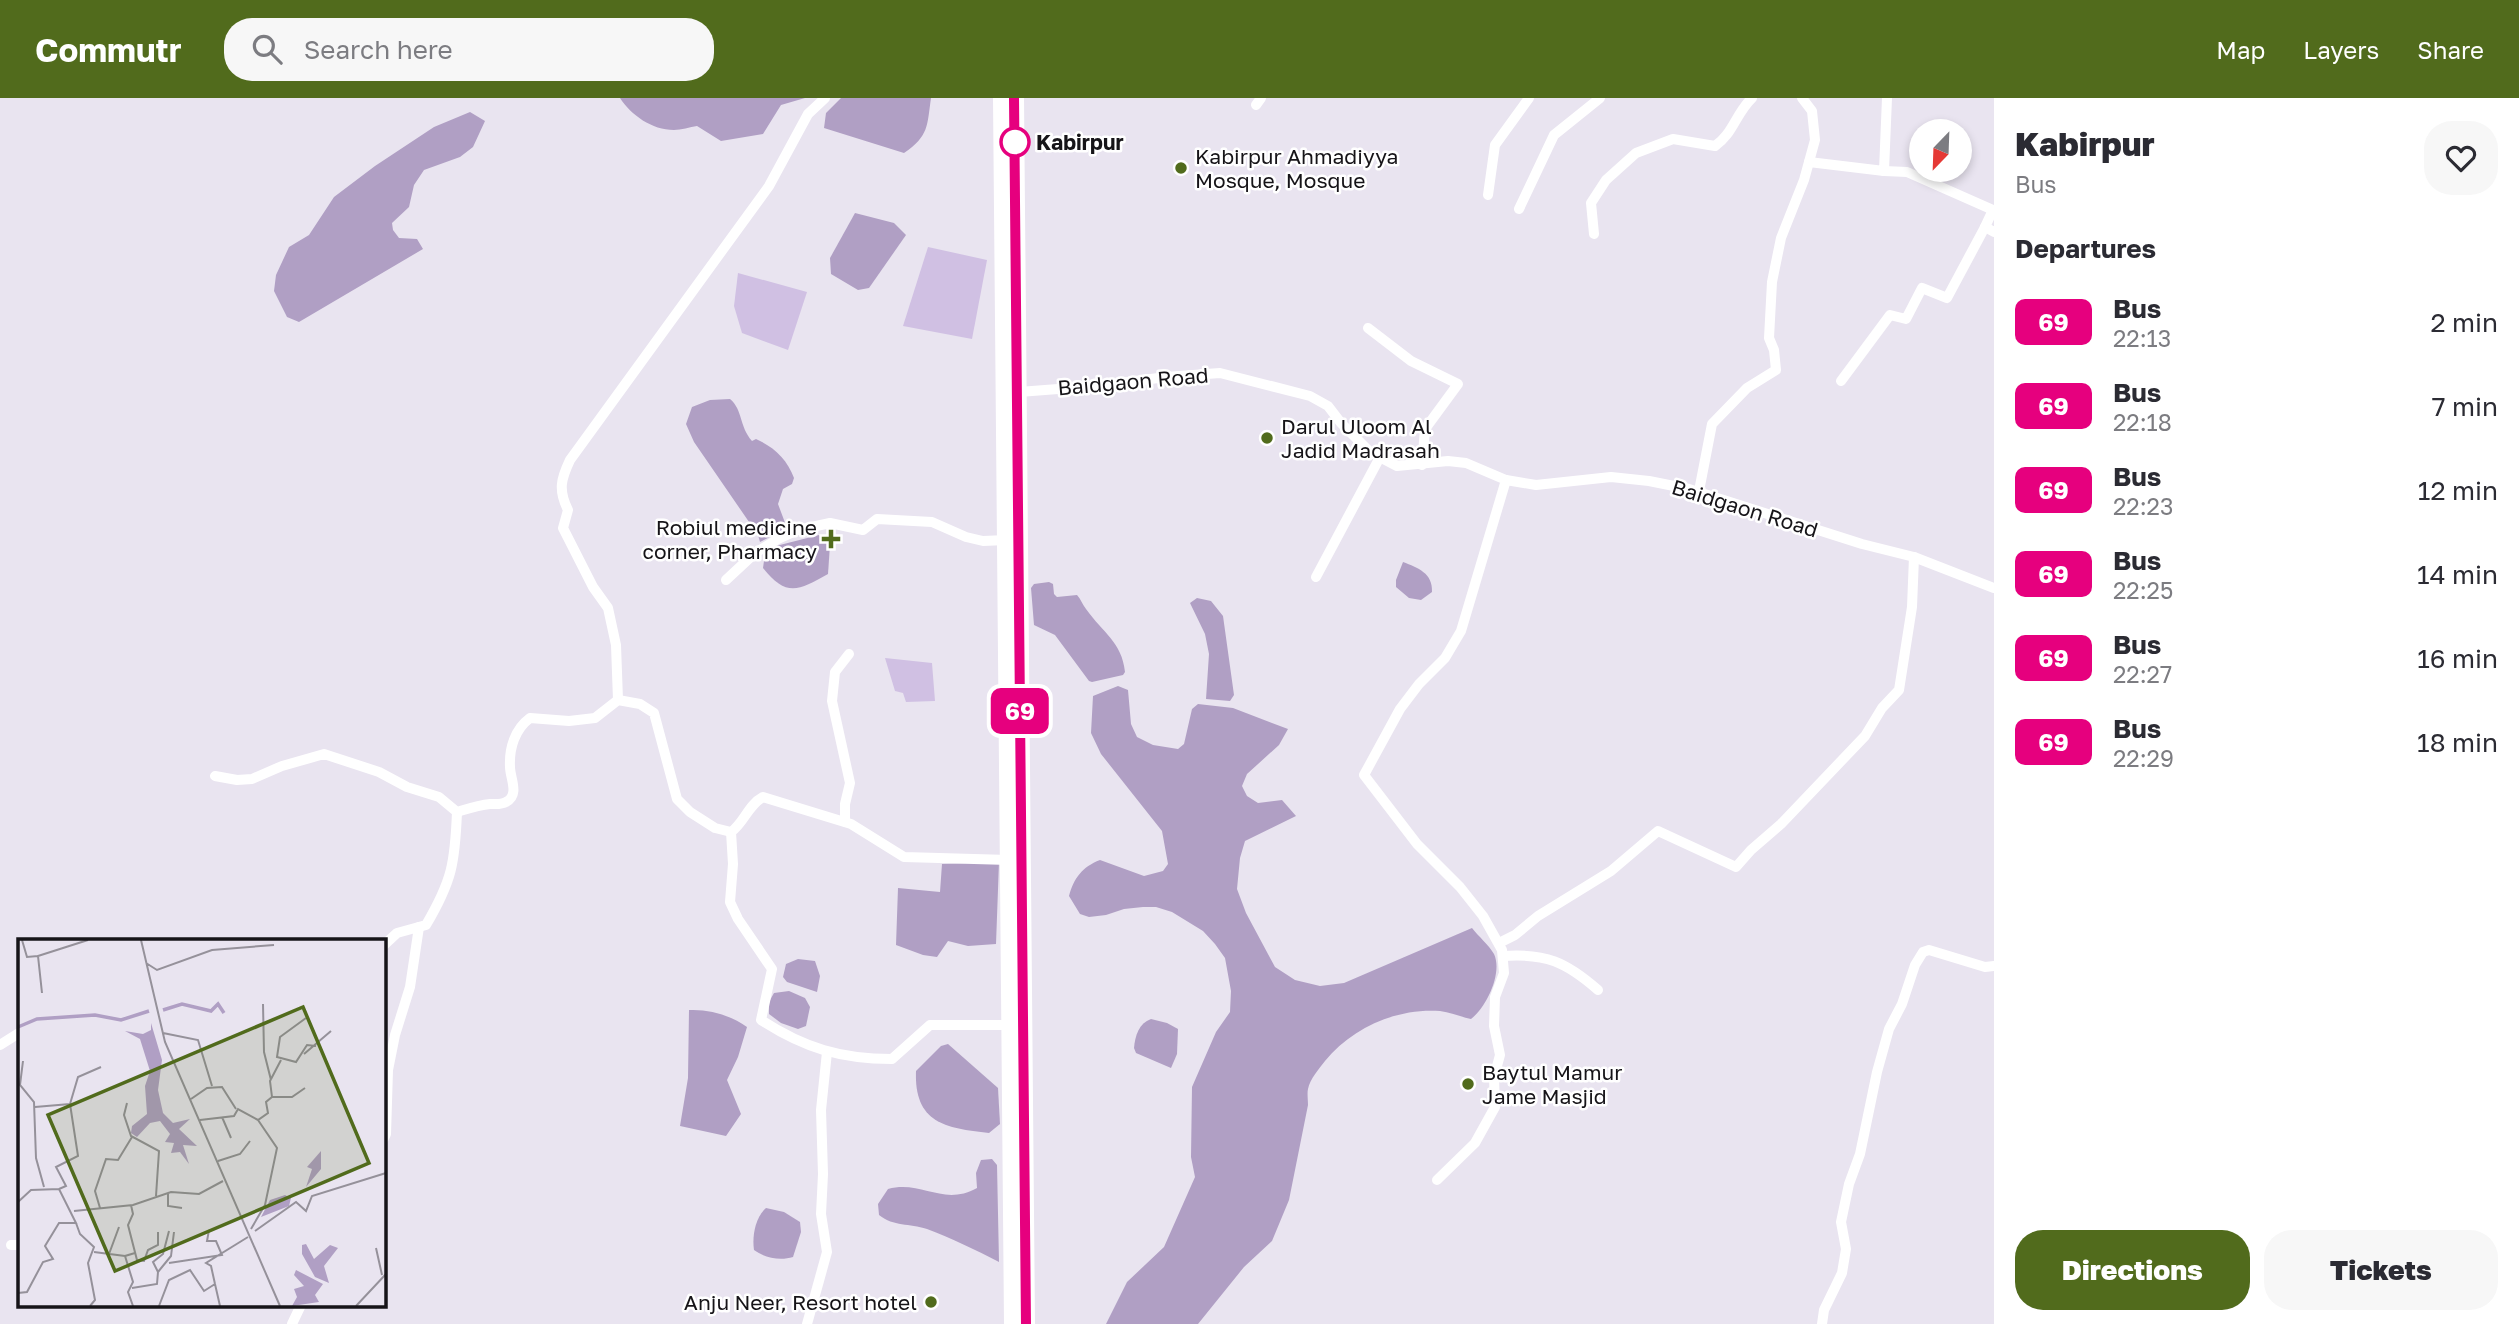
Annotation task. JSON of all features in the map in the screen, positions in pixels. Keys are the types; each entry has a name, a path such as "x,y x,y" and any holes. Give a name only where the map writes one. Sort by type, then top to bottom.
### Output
{"highway":[{"path":"1002,98 1013,1324"},
{"path":"1014,98 1019,392 1026,1324"}],"street":[{"path":"618,700 614,635 608,608 593,587 563,528 568,510 560,495 565,470 761,197 808,114 825,98"},
{"path":"1488,195 1495,145 1529,98"},
{"path":"1519,209 1554,135 1600,98"},
{"path":"1594,234 1591,203 1606,180 1636,153 1672,139 1715,146 1727,138 1752,98"},
{"path":"1699,491 1712,424 1747,388 1776,370 1774,350 1769,338 1772,282 1782,238 1815,140 1812,111 1802,98"},
{"path":"1884,171 1887,98"},
{"path":"1809,162 1907,172 1993,210 1990,230 1947,298 1922,288 1906,319 1890,315 1840,381"},
{"path":"1367,328 1411,360 1458,384 1425,429 1422,465"},
{"name":"Baidgaon Road","path":"1019,392 1220,373 1310,396 1328,406 1370,452 1397,466 1448,461 1466,463 1506,480 1536,485 1611,477 1699,491 1862,544 1914,557 1994,588"},
{"path":"1316,577 1380,457"},
{"path":"1437,1180 1475,1143 1494,1107 1494,1077 1500,1055 1494,1026 1495,997 1504,973 1503,956 1499,943 1483,916 1460,887 1417,844 1364,775 1400,709 1419,684 1445,658 1461,631 1506,480"},
{"path":"726,580 755,552 778,538 798,530 830,523 863,530 877,519 932,522 966,537 983,541 1006,540"},
{"path":"1499,943 1611,871 1658,831 1736,867 1865,736 1882,708 1899,690 1912,607 1914,557"},
{"path":"845,822 845,804 850,783 832,701 835,672 849,654"},
{"path":"457,812 488,804 501,804 512,797 512,741 520,725 530,718 569,721 595,718 618,700 640,704 654,713 677,799 690,812 715,828 731,832 737,828 754,802 764,796 845,822 904,857 1009,860"},
{"path":"215,776 237,780 252,779 291,763 324,754 379,772 407,787 439,797 457,812"},
{"path":"385,944 397,933 426,925 444,894 452,871 457,812"},
{"path":"731,832 733,864 730,902 738,919 772,969 761,1020 788,1038 827,1052 867,1059 892,1059 930,1025 1011,1025"},
{"path":"385,1136 388,1070 395,1035 410,988 419,927"},
{"path":"1822,1324 1824,1310 1842,1273 1846,1249 1841,1222 1849,1184 1860,1154 1877,1072 1889,1029 1902,1004 1915,965 1923,952 1929,950 1985,967 1994,966"},
{"path":"1503,956 1543,956 1575,972 1598,990"},
{"path":"0,1045 18,1034"},
{"path":"807,1324 827,1252 821,1214 821,1110 827,1052"},
{"path":"292,1324 301,1306"}],"shaded area":[{"path":"620,98 805,98 781,105 763,134 721,141 697,126 674,130 650,124 636,116"},
{"path":"841,98 931,98 925,130 918,141 904,153 824,128 826,113"},
{"path":"470,112 485,121 473,147 460,157 424,170 414,185 409,207 392,223 399,238 417,239 423,249 299,322 287,317 274,291 276,275 289,247 309,235 334,197 375,166 434,127"},
{"path":"855,213 894,223 906,235 869,288 858,290 831,274 830,258"},
{"path":"928,247 987,260 972,339 903,326"},
{"path":"738,273 807,292 788,350 742,333 734,306"},
{"path":"730,399 752,441 756,439 774,450 784,459 794,478 792,484 783,489 778,504 787,528 760,542 758,535 694,442 686,424 692,407 710,400"},
{"path":"819,535 830,545 828,574 793,588 779,584 763,568 765,554 776,546"},
{"path":"1403,562 1419,569 1430,580 1432,592 1421,600 1409,598 1396,587"},
{"path":"1034,584 1053,584 1057,597 1077,595 1116,645 1123,662 1123,675 1089,681 1055,635 1034,625 1031,588"},
{"path":"1197,598 1211,601 1223,616 1234,695 1230,701 1206,699 1209,654 1205,634 1190,603"},
{"path":"885,658 932,663 935,701 906,702 903,693 895,691"},
{"path":"1118,686 1128,690 1131,724 1137,737 1153,745 1178,749 1184,744 1192,709 1198,704 1233,708 1288,729 1279,745 1247,774 1242,786 1247,796 1258,803 1282,800 1296,816 1245,841 1240,858 1237,889 1246,913 1275,967 1295,980 1320,986 1344,983 1472,928 1492,951 1496,962 1492,989 1482,1007 1471,1019 1440,1011 1391,1017 1348,1039 1325,1061 1309,1085 1308,1105 1289,1200 1272,1241 1244,1267 1198,1324 1106,1324 1127,1282 1164,1247 1195,1177 1191,1157 1192,1087 1216,1032 1230,1012 1231,991 1225,958 1215,944 1203,931 1172,912 1156,907 1143,907 1089,917 1080,914 1069,896 1080,874 1100,860 1144,876 1163,871 1168,864 1162,831 1101,754 1091,733 1093,696"},
{"path":"999,862 996,944 968,946 948,941 937,957 896,945 898,888 940,892 942,864"},
{"path":"798,959 815,961 820,976 817,992 787,982 783,977 786,964"},
{"path":"789,991 805,998 810,1007 806,1026 798,1029 781,1023 769,1014 769,1002 774,993"},
{"path":"689,1010 719,1014 747,1027 738,1057 727,1080 741,1114 726,1136 680,1126 688,1078"},
{"path":"1151,1019 1178,1029 1177,1054 1171,1068 1136,1053 1134,1048 1138,1030"},
{"path":"948,1044 998,1088 1000,1124 989,1133 946,1125 935,1120 920,1102 916,1071 941,1046"},
{"path":"992,1159 997,1165 999,1262 936,1233 890,1221 879,1215 878,1204 888,1189 911,1188 954,1195 977,1188 976,1173 981,1160"},
{"path":"766,1208 784,1212 800,1222 801,1232 793,1257 773,1258 754,1250 755,1228"}],"bus line":[{"name":"69","path":"1014,98 1019,392 1026,1324"}],"place":[{"name":"Kabirpur","path":"1015,142"},
{"name":"Kabirpur Ahmadiyya Mosque, Mosque","path":"1181,168"},
{"name":"Darul Uloom Al Jadid Madrasah","path":"1267,438"},
{"name":"Robiul medicine corner, Pharmacy","path":"831,539"},
{"name":"Baytul Mamur Jame Masjid","path":"1468,1084"},
{"name":"Anju Neer, Resort hotel","path":"931,1302"}]}
